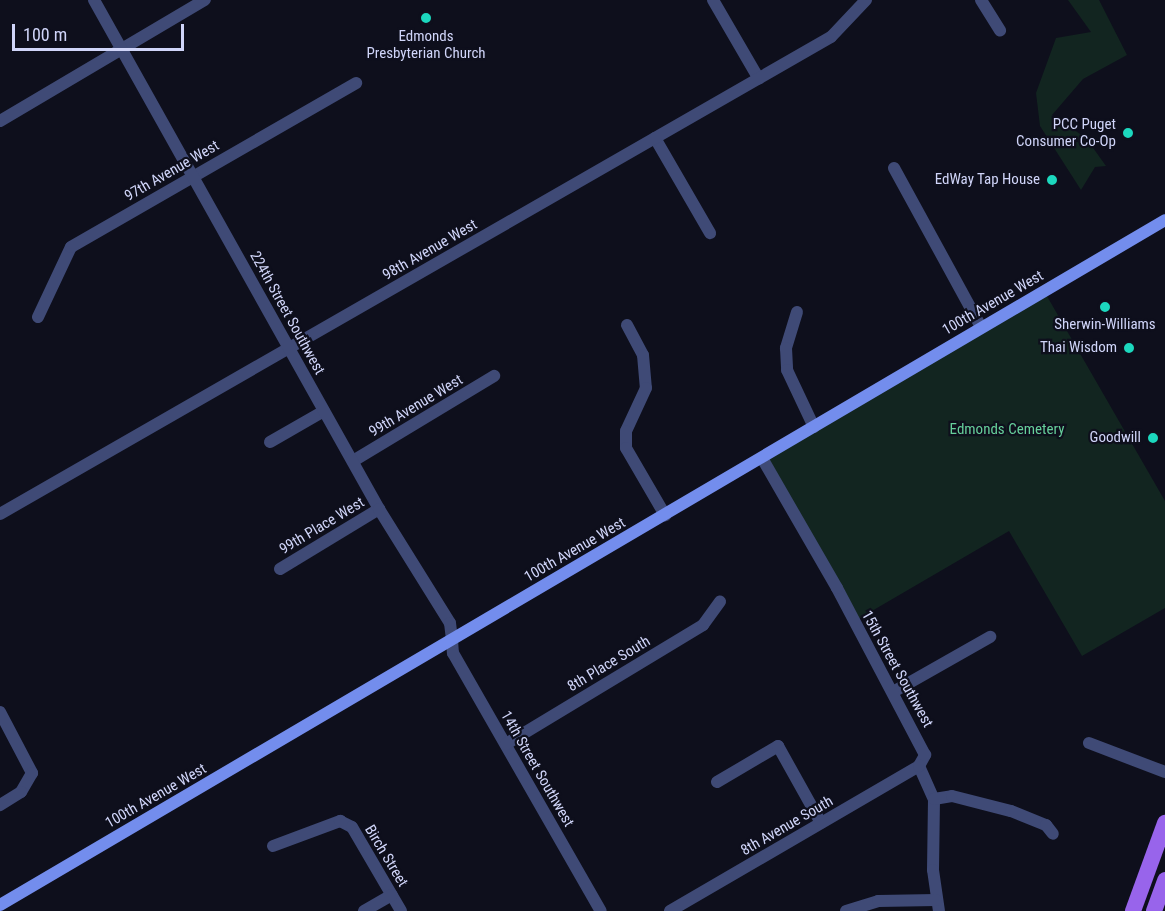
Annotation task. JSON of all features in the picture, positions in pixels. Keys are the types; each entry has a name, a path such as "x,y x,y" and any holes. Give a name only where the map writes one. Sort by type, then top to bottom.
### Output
{"main road":[{"name":"100th Avenue West","path":"0,905 1165,220"},
{"path":"1133,911 1165,823"},
{"path":"1154,911 1165,880"}],"street":[{"name":"224th Street Southwest","path":"94,0 324,411 380,509 450,623 452,640"},
{"path":"0,121 205,0"},
{"path":"713,0 759,79"},
{"name":"98th Avenue West","path":"0,514 831,38 866,0"},
{"path":"981,0 1000,31"},
{"name":"97th Avenue West","path":"38,317 71,248 356,83"},
{"path":"655,138 710,233"},
{"path":"894,168 981,327"},
{"path":"797,312 786,348 787,370 814,427"},
{"path":"627,325 644,355 646,388 627,431 626,448 665,515"},
{"name":"99th Avenue West","path":"353,461 494,376"},
{"path":"270,442 324,411"},
{"name":"15th Street Southwest","path":"762,458 924,750 919,766 934,799 938,905"},
{"name":"99th Place West","path":"280,569 380,509"},
{"name":"8th Place South","path":"506,744 703,625 720,602"},
{"path":"893,692 990,637"},
{"name":"14th Street Southwest","path":"452,640 453,653 601,911"},
{"path":"0,712 29,763 28,784 0,805"},
{"path":"1089,743 1165,772"},
{"path":"717,782 778,746 821,823"},
{"name":"8th Avenue South","path":"670,911 919,766"},
{"path":"934,799 952,796 1011,811 1046,825 1053,834"},
{"name":"Birch Street","path":"273,846 340,821 351,828 401,911"},
{"path":"364,911 392,895"},
{"path":"846,911 878,901 938,905"}],"green space":[{"path":"1068,0 1099,0 1127,55 1083,79 1052,115 1086,138 1106,166 1095,167 1081,190 1040,126 1036,93 1056,38 1091,32"},
{"name":"Edmonds Cemetery","path":"1044,291 1165,501 1165,608 1082,656 1009,531 853,622 762,458"}],"place":[{"name":"Edmonds Presbyterian Church","path":"426,18"},
{"name":"PCC Puget Consumer Co-Op","path":"1128,133"},
{"name":"EdWay Tap House","path":"1052,180"},
{"name":"Sherwin-Williams","path":"1105,307"},
{"name":"Thai Wisdom","path":"1129,348"},
{"name":"Goodwill","path":"1153,438"}]}
